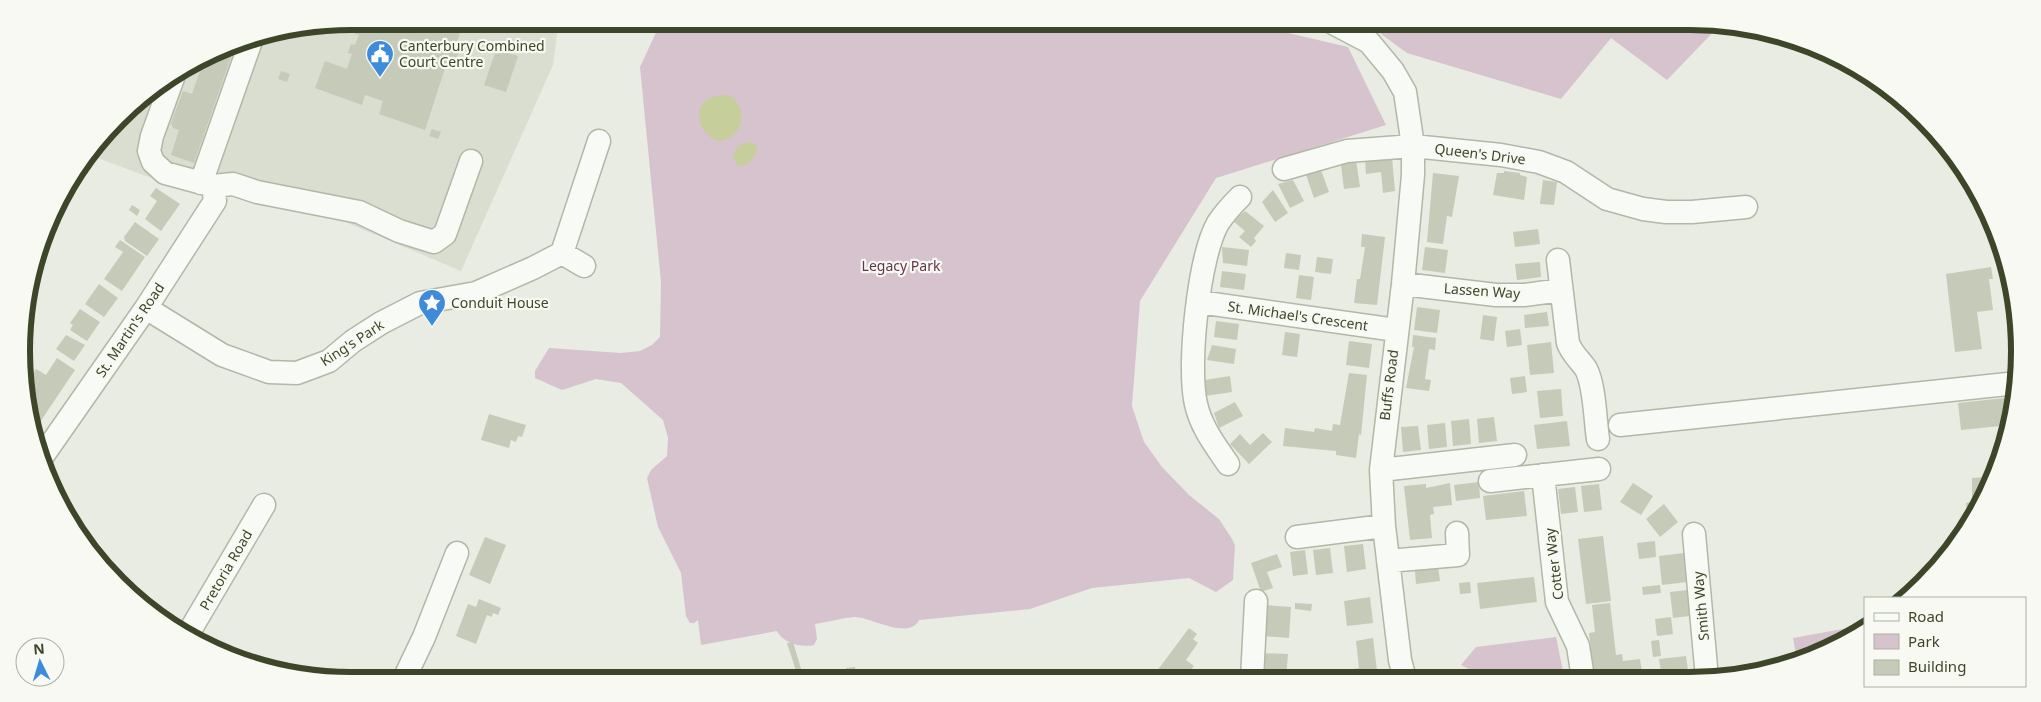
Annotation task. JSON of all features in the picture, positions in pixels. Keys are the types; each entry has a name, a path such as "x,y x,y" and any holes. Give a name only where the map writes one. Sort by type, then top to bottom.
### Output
{"street":[{"name":"Buffs Road","path":"1346,30 1369,42 1393,71 1405,92 1413,146 1413,175 1403,284 1380,470 1388,561 1400,660 1403,672"},
{"name":"St. Martin's Road","path":"46,451 146,308 210,190 250,47"},
{"path":"170,86 152,136 150,151 153,162 165,173 210,190 233,184 258,192 353,210 399,231 434,242 445,234 470,161"},
{"path":"584,266 562,253 599,141"},
{"name":"Queen's Drive","path":"1284,169 1347,151 1384,146 1413,146 1501,155 1539,162 1566,172 1607,199 1642,209 1666,212 1692,212 1746,207"},
{"path":"1228,464 1209,437 1195,403 1192,346 1210,240 1218,223 1240,196"},
{"name":"King's Park","path":"146,308 222,355 269,372 297,373 329,361 381,323 420,303 476,293 562,253"},
{"path":"1558,260 1568,343 1572,352 1586,369 1590,380 1598,439"},
{"name":"Lassen Way","path":"1403,284 1496,295 1524,295 1561,290"},
{"name":"St. Michael's Crescent","path":"1199,302 1396,330"},
{"path":"1620,425 2009,384"},
{"path":"1380,470 1515,455"},
{"path":"1490,481 1599,469"},
{"name":"Cotter Way","path":"1543,475 1557,602 1578,646 1582,672"},
{"name":"Pretoria Road","path":"191,629 264,505"},
{"path":"1297,537 1384,526"},
{"path":"1388,561 1458,555 1457,533"},
{"name":"Smith Way","path":"1694,534 1706,671"},
{"path":"408,672 452,594 457,553"},
{"path":"1252,672 1256,601"}],"shaded area":[{"path":"557,30 553,65 461,271 331,216 154,179 95,157 124,124 156,96 190,73 228,54 288,36 330,31"},
{"path":"729,95 740,107 741,122 733,135 718,141 703,130 699,112 707,99"},
{"path":"749,142 757,145 756,153 746,165 738,166 734,158 735,151 741,145"}],"green space":[{"name":"Legacy Park","path":"657,30 1276,30 1348,47 1386,125 1216,178 1140,301 1132,406 1144,442 1162,467 1189,495 1219,519 1232,539 1235,545 1233,580 1216,592 1189,578 1092,588 1030,609 919,620 914,626 907,628 888,626 861,618 844,618 815,624 817,639 814,645 809,646 793,644 783,639 777,631 701,645 698,620 690,623 686,616 681,573 658,527 647,478 651,470 667,456 668,438 663,420 621,383 596,379 562,390 535,378 535,371 549,348 621,353 640,351 652,345 660,337 661,282 640,67"},
{"path":"1376,30 1714,31 1667,80 1611,38 1561,99 1407,53"},
{"path":"1853,627 1813,648 1796,654 1793,638"},
{"path":"1556,637 1564,672 1474,672 1461,665 1476,647"}],"building":[{"name":"Canterbury Combined Court Centre","path":"357,30 461,30 456,45 461,47 454,65 447,62 425,130 379,114 383,101 365,95 362,105 315,88 325,61 347,69 352,54 348,53 351,44 355,45 359,35 355,34"},
{"path":"500,50 518,56 506,92 484,85 495,53 499,54"},
{"path":"233,52 194,163 171,155 179,130 173,128 171,123 183,91 192,94 201,67"},
{"path":"281,71 290,74 287,82 278,79"},
{"path":"432,129 441,132 438,139 429,136"},
{"path":"1392,157 1395,191 1383,193 1381,172 1366,174 1365,159"},
{"path":"1356,160 1360,187 1344,189 1341,165"},
{"path":"1321,170 1329,192 1314,198 1305,172"},
{"path":"1504,171 1520,173 1520,175 1527,177 1524,200 1493,195 1497,173 1504,173"},
{"path":"1433,173 1459,176 1452,217 1447,216 1443,244 1427,242"},
{"path":"1293,180 1304,201 1290,208 1278,184"},
{"path":"1543,180 1557,182 1554,205 1540,204"},
{"path":"156,188 180,204 161,231 145,219 157,201 150,196"},
{"path":"1273,190 1288,213 1275,222 1262,202"},
{"path":"132,205 140,210 137,216 129,210"},
{"path":"1245,211 1264,226 1254,238 1256,241 1251,247 1239,237 1245,231 1233,221"},
{"path":"135,222 159,239 147,256 125,241 124,237"},
{"path":"1538,229 1540,244 1515,247 1513,232"},
{"path":"1362,234 1385,237 1377,305 1354,303 1357,279 1360,279 1365,247 1361,247"},
{"path":"120,240 145,257 122,291 104,279 123,252 115,247"},
{"path":"1222,247 1249,250 1247,266 1223,263"},
{"path":"1425,247 1448,250 1445,273 1422,270"},
{"path":"1286,253 1301,255 1299,270 1284,268"},
{"path":"1317,257 1333,259 1331,274 1315,272"},
{"path":"1540,262 1541,277 1517,280 1515,264"},
{"path":"1991,267 1993,279 1989,279 1993,310 1977,312 1982,349 1955,352 1946,274"},
{"path":"1222,271 1246,274 1244,290 1220,287"},
{"path":"1299,275 1314,277 1311,300 1296,298"},
{"path":"99,284 118,298 104,317 85,304"},
{"path":"1417,307 1440,310 1437,333 1414,330"},
{"path":"80,309 100,322 87,341 70,330 73,325 70,323"},
{"path":"1547,312 1549,326 1525,328 1524,315"},
{"path":"1483,315 1497,317 1494,341 1480,339"},
{"path":"1216,321 1239,324 1237,340 1214,337"},
{"path":"1520,329 1522,345 1507,347 1505,331"},
{"path":"1285,332 1300,334 1297,357 1282,355"},
{"path":"66,335 85,345 74,361 56,349"},
{"path":"1413,335 1436,338 1435,350 1429,349 1425,379 1431,380 1429,391 1406,388 1414,347 1412,347"},
{"path":"1349,341 1372,344 1369,368 1346,365"},
{"path":"1551,342 1554,373 1530,375 1527,345"},
{"path":"1212,345 1236,349 1234,364 1207,360"},
{"path":"57,358 75,370 39,424 33,395 36,391 33,389 31,376 36,369 46,375"},
{"path":"1349,373 1367,375 1361,435 1359,434 1356,458 1336,455 1336,451 1283,446 1285,428 1314,432 1315,428 1332,431 1333,424 1340,425"},
{"path":"1230,376 1232,392 1205,396 1205,380"},
{"path":"1525,376 1527,392 1512,394 1510,378"},
{"path":"1561,389 1563,416 1540,418 1537,391"},
{"path":"2007,398 2002,426 1961,430 1958,403"},
{"path":"1235,402 1243,416 1219,428 1214,413"},
{"path":"489,414 526,425 522,437 518,436 516,442 511,440 509,448 481,440"},
{"path":"1494,417 1497,441 1479,443 1477,419"},
{"path":"1469,419 1471,444 1453,446 1451,421"},
{"path":"1567,421 1570,446 1537,449 1534,425"},
{"path":"1445,423 1447,447 1429,449 1427,425"},
{"path":"1418,426 1421,450 1403,452 1401,427"},
{"path":"1263,433 1272,442 1249,464 1230,444 1240,434 1250,445"},
{"path":"1985,474 1987,474 1967,514 1966,503 1972,502 1972,478 1985,477"},
{"path":"1479,482 1480,498 1456,501 1454,485"},
{"path":"1450,483 1452,505 1433,507 1434,514 1430,515 1432,538 1410,540 1404,486 1426,484 1426,488"},
{"path":"1633,483 1653,496 1641,515 1620,502"},
{"path":"1599,484 1602,510 1584,512 1581,486"},
{"path":"1575,487 1578,512 1561,514 1558,489"},
{"path":"1524,491 1527,516 1486,520 1483,496"},
{"path":"1664,504 1678,522 1660,537 1646,519"},
{"path":"1603,536 1611,601 1586,604 1578,539"},
{"path":"485,537 506,545 490,584 469,575"},
{"path":"1655,541 1656,557 1639,559 1637,543"},
{"path":"1363,544 1366,569 1347,572 1344,546"},
{"path":"1429,545 1431,567 1438,566 1440,581 1416,584 1413,547"},
{"path":"1330,548 1333,573 1316,575 1313,550"},
{"path":"1305,550 1308,574 1293,576 1290,552"},
{"path":"1684,553 1687,582 1662,585 1659,556"},
{"path":"1277,554 1282,567 1267,572 1273,588 1261,592 1251,563"},
{"path":"1534,577 1537,602 1480,609 1477,583"},
{"path":"1470,582 1471,593 1460,594 1459,583"},
{"path":"1660,585 1661,593 1643,595 1642,587"},
{"path":"1688,590 1690,616 1673,618 1670,592"},
{"path":"1370,597 1373,623 1347,626 1344,601"},
{"path":"479,599 501,608 498,615 493,613 492,617 487,615 476,644 456,636 468,604 476,607"},
{"path":"1295,603 1312,604 1311,611 1295,609"},
{"path":"1610,603 1616,655 1622,654 1623,661 1640,659 1642,672 1593,672 1589,633 1595,632 1592,605"},
{"path":"1265,605 1291,607 1289,638 1263,636"},
{"path":"1671,617 1673,634 1657,636 1655,619"},
{"path":"1189,628 1197,634 1193,639 1198,643 1186,660 1194,666 1189,672 1156,672"},
{"path":"1373,638 1377,672 1354,672 1354,669 1359,668 1356,641"},
{"path":"1659,640 1661,656 1653,657 1651,641"},
{"path":"793,642 802,672 796,672 787,643"},
{"path":"1261,653 1288,654 1287,672 1260,672"},
{"path":"1686,656 1688,672 1661,672 1659,659"},
{"path":"855,667 856,672 847,672 846,668"}],"place":[{"name":"Canterbury Combined Court Centre","path":"380,78"},
{"name":"Conduit House","path":"432,327"}]}
